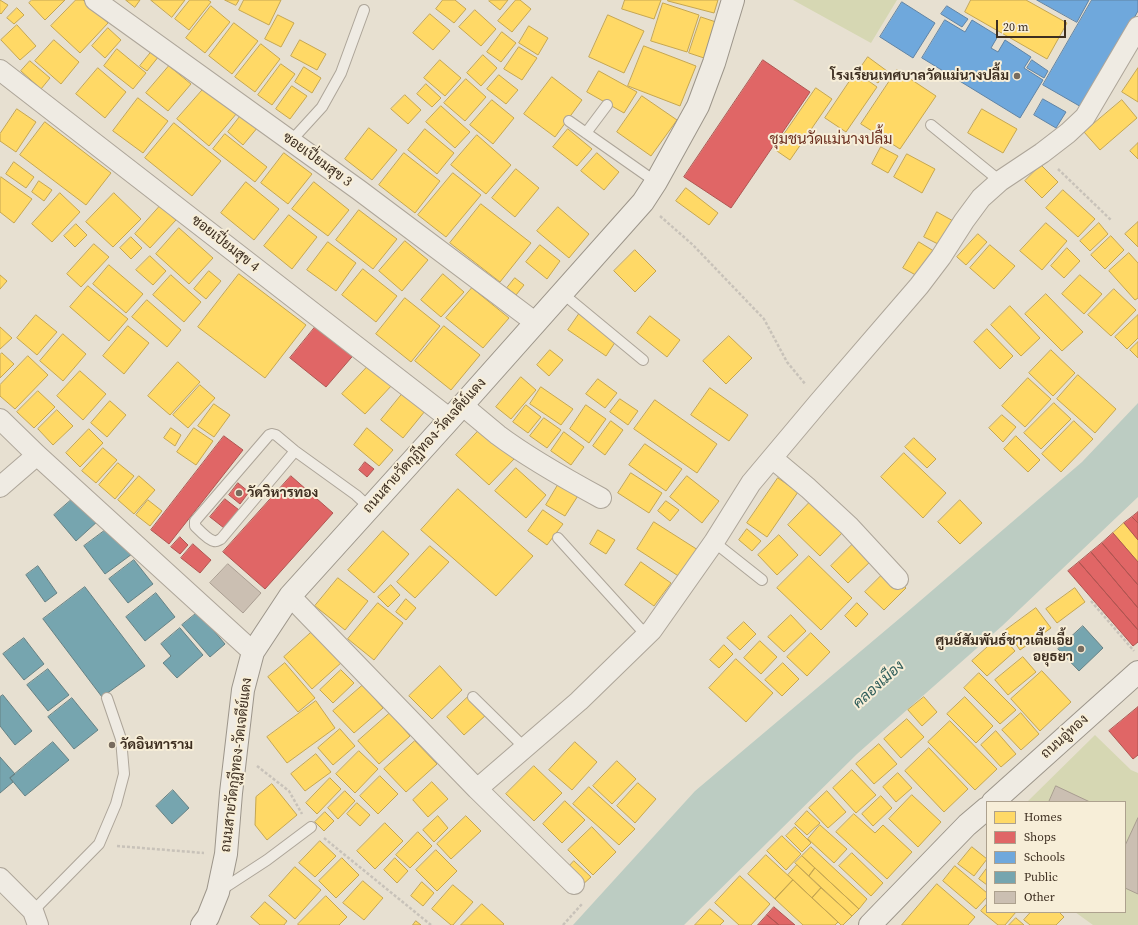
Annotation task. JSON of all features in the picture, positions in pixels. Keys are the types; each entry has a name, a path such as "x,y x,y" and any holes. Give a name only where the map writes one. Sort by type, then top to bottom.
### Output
{"main road":[{"name":"ถนนสายวัดกุฎีทอง-วัดเจดีย์แดง","path":"209,922 218,892 226,854 231,793 243,690 253,652 290,596 643,202 656,182 698,106 714,64 733,0"},
{"name":"ถนนอู่ทอง","path":"994,801 1138,672"},
{"path":"870,925 967,825 986,809"}],"street":[{"name":"ซอยเปี่ยมสุข 3","path":"95,0 359,190 536,323"},
{"path":"476,789 579,701 652,630 714,542 751,483 919,286 941,257 976,204 1000,180 1042,153 1068,133 1085,117 1138,28"},
{"name":"ซอยเปี่ยมสุข 4","path":"0,70 456,412 498,435 539,463 602,498"},
{"path":"0,419 253,652"},
{"path":"0,487 37,454"},
{"path":"772,458 808,488 849,526 898,579"},
{"path":"290,596 476,789 574,884"},
{"path":"0,878 36,918"}],"lane":[{"path":"291,141 322,107 326,100 341,73 364,10"},
{"path":"586,133 607,105"},
{"path":"569,121 656,182"},
{"path":"931,125 1000,180"},
{"path":"562,293 643,360"},
{"path":"295,451 221,539 213,541 195,526 195,521 269,435 276,435 370,508"},
{"path":"558,538 646,635"},
{"path":"714,542 762,580"},
{"path":"473,697 525,748"},
{"path":"36,918 99,844 116,804 124,774 121,739 107,698"},
{"path":"218,892 267,860 311,827"}],"path":[{"path":"1042,153 1112,220"},
{"path":"643,202 693,245 764,319 787,362 819,402"},
{"path":"1091,601 1138,656"},
{"path":"236,749 289,791 311,827 431,925"},
{"path":"99,844 226,854"}],"green space":[{"path":"793,0 897,0 871,43"},
{"path":"1095,735 1131,770 1138,773 1138,925 1093,925 1076,913 1126,913 1126,801 1028,801"}],"water":[{"name":"คลองเมือง","path":"1138,403 1138,497 1002,626 857,754 684,925 573,925 695,791 1082,462"}],"building: Homes":[{"path":"0,0 8,5 1,14 0,13"},
{"path":"32,0 65,0 45,20 29,3"},
{"path":"76,0 83,0 108,23 80,53 51,26"},
{"path":"126,0 140,0 135,7"},
{"path":"151,0 185,0 172,17"},
{"path":"190,0 208,0 211,2 189,30 175,19"},
{"path":"225,0 239,0 236,5"},
{"path":"244,0 281,0 269,25 239,10"},
{"path":"443,0 455,0 466,9 454,23 436,9"},
{"path":"508,0 500,10 489,1"},
{"path":"516,0 520,0 531,9 512,32 498,21"},
{"path":"625,0 661,0 654,19 622,9"},
{"path":"668,0 718,0 714,13"},
{"path":"971,0 1026,0 1067,23 1047,59 965,12"},
{"path":"663,3 699,15 687,52 651,41"},
{"path":"211,6 230,22 205,53 186,38"},
{"path":"17,8 24,15 14,24 7,18"},
{"path":"475,10 496,29 481,46 459,27"},
{"path":"430,14 450,31 433,50 413,33"},
{"path":"278,15 294,23 281,47 265,39"},
{"path":"608,15 644,31 624,73 589,57"},
{"path":"701,17 716,22 704,58 689,53"},
{"path":"234,23 258,41 232,74 209,56"},
{"path":"17,25 36,46 20,60 1,40"},
{"path":"529,26 548,38 538,55 519,43"},
{"path":"108,28 121,40 105,58 92,46"},
{"path":"502,32 516,43 501,62 487,52"},
{"path":"54,40 79,62 61,84 35,61"},
{"path":"300,40 326,54 317,70 291,56"},
{"path":"261,44 280,59 255,92 235,77"},
{"path":"644,46 696,66 680,106 628,86"},
{"path":"519,47 537,58 522,80 504,69"},
{"path":"117,49 146,73 133,89 104,66"},
{"path":"152,51 159,56 147,71 140,66"},
{"path":"483,55 497,68 481,86 467,73"},
{"path":"868,57 887,71 878,83 859,70"},
{"path":"440,60 461,78 445,96 424,78"},
{"path":"30,61 50,78 41,89 21,71"},
{"path":"281,64 295,74 272,105 258,95"},
{"path":"169,66 191,84 168,111 146,93"},
{"path":"304,67 321,78 312,93 295,82"},
{"path":"98,68 126,92 105,118 76,94"},
{"path":"1138,68 1138,102 1122,92"},
{"path":"897,70 936,96 900,149 861,124"},
{"path":"599,71 637,92 624,113 587,92"},
{"path":"856,72 877,87 846,132 825,118"},
{"path":"499,75 518,90 506,104 487,89"},
{"path":"552,77 582,100 555,137 524,114"},
{"path":"466,79 486,97 465,121 444,103"},
{"path":"426,84 441,98 432,107 417,94"},
{"path":"206,86 237,113 209,146 177,119"},
{"path":"292,86 307,96 290,119 276,109"},
{"path":"816,88 832,99 790,160 774,149"},
{"path":"405,95 421,110 408,124 391,109"},
{"path":"642,96 677,120 651,156 617,132"},
{"path":"138,98 168,121 143,153 113,131"},
{"path":"492,100 514,118 493,144 470,125"},
{"path":"1122,100 1137,118 1100,150 1084,132"},
{"path":"441,106 470,132 455,148 426,122"},
{"path":"17,109 36,122 16,152 0,141 0,134"},
{"path":"982,109 1017,129 1003,153 968,133"},
{"path":"242,114 258,127 243,145 228,132"},
{"path":"45,122 111,173 86,205 20,155"},
{"path":"174,123 221,161 192,196 145,158"},
{"path":"369,128 397,150 372,180 345,159"},
{"path":"425,129 454,153 437,174 408,150"},
{"path":"568,129 592,149 577,166 553,147"},
{"path":"225,134 267,167 255,182 213,149"},
{"path":"477,135 511,165 486,194 451,165"},
{"path":"1138,143 1138,159 1130,151"},
{"path":"881,147 898,156 888,173 872,164"},
{"path":"284,153 312,174 288,204 261,183"},
{"path":"404,153 440,181 415,213 379,185"},
{"path":"597,153 619,172 604,190 581,171"},
{"path":"907,154 935,169 922,193 894,177"},
{"path":"14,162 34,177 26,188 6,174"},
{"path":"1041,165 1058,182 1042,198 1025,181"},
{"path":"516,169 539,188 515,217 492,198"},
{"path":"453,173 481,195 446,237 418,215"},
{"path":"1,177 32,199 14,223 0,212"},
{"path":"39,181 52,190 44,201 32,192"},
{"path":"246,182 279,209 254,240 221,213"},
{"path":"314,182 349,210 328,236 292,209"},
{"path":"686,188 718,213 709,225 676,201"},
{"path":"1063,190 1095,219 1078,237 1046,208"},
{"path":"60,193 80,212 52,242 32,224"},
{"path":"114,193 141,219 113,247 86,222"},
{"path":"481,204 531,243 500,282 450,243"},
{"path":"160,206 176,220 150,248 135,234"},
{"path":"558,207 589,234 569,258 537,231"},
{"path":"359,210 397,239 373,269 336,240"},
{"path":"937,212 955,222 942,246 924,237"},
{"path":"289,215 317,237 292,269 264,246"},
{"path":"1138,222 1138,247 1125,234"},
{"path":"1046,223 1067,241 1042,270 1020,251"},
{"path":"1099,223 1108,234 1090,251 1080,241"},
{"path":"76,224 87,235 75,247 64,236"},
{"path":"179,228 213,258 189,284 156,254"},
{"path":"978,234 987,242 966,265 957,257"},
{"path":"1111,236 1124,250 1105,269 1091,255"},
{"path":"131,237 142,248 131,259 120,248"},
{"path":"405,241 428,260 402,291 379,271"},
{"path":"328,242 356,263 336,291 307,270"},
{"path":"919,242 937,253 921,278 903,268"},
{"path":"94,244 109,257 81,287 67,274"},
{"path":"540,245 560,261 547,279 526,262"},
{"path":"990,245 1015,266 994,289 970,268"},
{"path":"1067,248 1080,261 1064,278 1051,266"},
{"path":"635,250 656,271 635,292 614,271"},
{"path":"1129,253 1138,263 1138,298 1135,300 1109,271"},
{"path":"150,256 166,271 153,285 136,270"},
{"path":"109,265 143,294 126,313 93,284"},
{"path":"363,269 397,296 376,322 342,295"},
{"path":"209,271 221,281 206,299 194,289"},
{"path":"239,274 306,325 265,378 198,327"},
{"path":"443,274 464,292 441,317 421,300"},
{"path":"0,275 7,281 0,289"},
{"path":"171,275 201,302 184,322 153,295"},
{"path":"1080,275 1102,294 1084,314 1062,294"},
{"path":"515,278 524,285 516,295 507,288"},
{"path":"88,286 128,319 109,341 70,307"},
{"path":"472,288 509,318 483,348 446,318"},
{"path":"1114,289 1136,310 1111,336 1088,315"},
{"path":"1046,294 1083,332 1062,351 1025,314"},
{"path":"405,298 440,326 411,362 376,334"},
{"path":"147,300 181,330 167,347 132,317"},
{"path":"1010,306 1040,338 1021,356 991,325"},
{"path":"579,314 616,341 606,356 568,330"},
{"path":"36,315 57,332 37,355 17,338"},
{"path":"1138,315 1138,338 1127,349 1115,337"},
{"path":"650,316 680,340 667,357 637,333"},
{"path":"128,326 149,343 124,374 103,356"},
{"path":"444,326 480,355 451,390 415,361"},
{"path":"0,327 12,338 0,349"},
{"path":"987,329 1013,356 1000,369 974,342"},
{"path":"63,334 86,354 63,381 40,361"},
{"path":"729,336 752,358 726,384 703,361"},
{"path":"1138,342 1138,358 1130,350"},
{"path":"550,350 563,360 549,376 537,365"},
{"path":"1051,350 1075,373 1053,396 1029,373"},
{"path":"2,353 14,364 0,378 0,355"},
{"path":"28,356 48,375 15,409 0,396 0,385"},
{"path":"178,362 200,382 170,415 148,396"},
{"path":"370,364 393,384 365,414 342,394"},
{"path":"80,371 106,394 83,420 57,396"},
{"path":"1078,375 1116,409 1095,433 1057,399"},
{"path":"521,377 536,390 511,419 496,407"},
{"path":"1028,378 1051,399 1025,427 1002,406"},
{"path":"598,379 617,393 605,408 586,394"},
{"path":"200,385 215,398 188,428 173,415"},
{"path":"541,387 573,409 561,425 530,404"},
{"path":"710,388 748,415 729,441 691,415"},
{"path":"38,391 55,407 34,428 17,412"},
{"path":"403,393 425,411 403,438 381,420"},
{"path":"620,399 638,411 628,425 610,412"},
{"path":"655,400 717,444 697,473 634,429"},
{"path":"110,401 126,415 107,437 91,423"},
{"path":"1054,403 1071,419 1041,449 1024,433"},
{"path":"214,404 230,415 214,437 198,426"},
{"path":"526,405 541,417 528,433 513,422"},
{"path":"586,405 606,419 589,443 570,429"},
{"path":"57,410 73,426 53,445 38,429"},
{"path":"1002,415 1016,427 1003,442 989,428"},
{"path":"544,418 561,430 547,448 530,436"},
{"path":"611,421 623,430 605,455 593,446"},
{"path":"1074,421 1093,439 1061,472 1042,454"},
{"path":"482,427 515,458 489,485 456,455"},
{"path":"171,428 181,435 175,446 164,438"},
{"path":"194,428 213,441 196,465 177,452"},
{"path":"367,428 393,450 379,466 354,445"},
{"path":"89,429 103,443 80,467 66,453"},
{"path":"564,432 584,447 571,465 551,451"},
{"path":"1016,436 1040,460 1028,472 1004,449"},
{"path":"914,438 936,459 927,468 905,447"},
{"path":"645,444 682,469 666,491 629,465"},
{"path":"103,448 117,460 96,483 82,471"},
{"path":"904,453 946,493 923,518 881,477"},
{"path":"118,463 134,476 115,499 99,485"},
{"path":"516,468 546,495 526,518 495,491"},
{"path":"631,473 662,493 649,513 618,493"},
{"path":"139,476 155,490 134,514 118,500"},
{"path":"687,476 719,501 702,523 670,497"},
{"path":"778,478 798,492 767,537 747,523"},
{"path":"561,480 581,491 565,516 546,505"},
{"path":"458,489 533,556 496,596 421,530"},
{"path":"148,500 162,511 150,526 136,515"},
{"path":"812,500 844,531 820,556 788,525"},
{"path":"960,500 982,523 960,544 938,522"},
{"path":"666,501 679,510 670,521 658,511"},
{"path":"543,510 563,524 547,545 528,531"},
{"path":"654,522 698,550 680,577 637,549"},
{"path":"1124,523 1138,540 1138,562 1113,533"},
{"path":"747,529 761,541 752,551 739,540"},
{"path":"598,530 615,540 606,554 590,544"},
{"path":"383,531 409,554 374,593 348,570"},
{"path":"779,535 798,555 777,575 758,555"},
{"path":"856,541 873,559 848,583 831,566"},
{"path":"430,546 449,562 415,598 397,582"},
{"path":"809,556 852,598 821,630 777,588"},
{"path":"641,562 671,583 654,606 625,585"},
{"path":"887,570 906,588 884,610 865,592"},
{"path":"338,578 368,601 345,630 315,606"},
{"path":"391,585 400,595 388,607 378,597"},
{"path":"1075,588 1085,602 1057,623 1046,609"},
{"path":"406,599 416,608 406,620 396,612"},
{"path":"378,603 403,623 374,660 348,639"},
{"path":"857,603 868,614 856,627 845,616"},
{"path":"1036,608 1051,628 1020,650 1006,630"},
{"path":"791,615 806,631 784,652 768,637"},
{"path":"744,622 756,634 740,650 727,638"},
{"path":"314,630 342,662 312,689 284,657"},
{"path":"811,633 830,652 807,676 787,657"},
{"path":"1001,635 1015,651 987,676 972,661"},
{"path":"760,641 777,657 761,674 744,658"},
{"path":"724,645 733,654 719,668 710,660"},
{"path":"1023,657 1036,672 1008,695 995,680"},
{"path":"736,659 773,693 746,722 709,688"},
{"path":"285,663 315,698 298,712 268,677"},
{"path":"783,663 799,679 782,696 765,680"},
{"path":"440,666 462,690 432,719 409,696"},
{"path":"341,670 354,683 333,703 320,690"},
{"path":"1042,671 1071,702 1040,731 1011,699"},
{"path":"979,673 1016,710 1000,724 964,688"},
{"path":"363,685 383,708 354,733 333,711"},
{"path":"469,696 486,715 464,735 447,717"},
{"path":"924,697 937,712 922,726 908,710"},
{"path":"965,697 993,726 976,743 947,714"},
{"path":"316,701 335,728 287,763 267,737"},
{"path":"390,713 410,736 379,764 358,741"},
{"path":"1021,713 1039,734 1021,750 1002,730"},
{"path":"907,719 924,737 901,758 884,739"},
{"path":"950,721 997,769 975,790 928,742"},
{"path":"340,729 355,746 333,765 318,748"},
{"path":"996,731 1016,754 1001,767 981,745"},
{"path":"415,741 437,764 406,792 384,769"},
{"path":"575,742 597,762 572,790 549,770"},
{"path":"879,744 897,764 874,784 856,764"},
{"path":"929,748 968,789 944,812 905,771"},
{"path":"359,751 378,769 355,793 336,774"},
{"path":"316,754 331,772 305,791 291,774"},
{"path":"617,761 636,779 612,804 593,786"},
{"path":"534,766 562,793 534,821 506,794"},
{"path":"852,770 876,795 856,813 833,788"},
{"path":"898,773 912,788 896,802 883,787"},
{"path":"380,776 398,794 378,814 360,796"},
{"path":"330,778 341,789 317,814 306,803"},
{"path":"432,782 448,799 428,817 413,800"},
{"path":"638,783 656,799 635,823 617,806"},
{"path":"272,784 297,815 267,840 255,825 256,797"},
{"path":"589,787 635,829 619,845 573,804"},
{"path":"345,791 355,801 338,819 328,808"},
{"path":"827,791 846,812 828,828 809,808"},
{"path":"912,795 941,822 918,847 889,819"},
{"path":"881,796 892,808 873,826 862,814"},
{"path":"565,801 585,820 562,843 543,824"},
{"path":"357,803 370,815 360,826 347,814"},
{"path":"807,811 820,823 807,835 795,824"},
{"path":"325,812 334,821 324,831 315,822"},
{"path":"854,814 875,833 883,825 912,852 887,879 836,832"},
{"path":"438,816 448,828 434,842 423,830"},
{"path":"466,816 481,831 451,859 437,844"},
{"path":"385,823 403,841 375,869 357,851"},
{"path":"820,825 847,849 834,863 808,839"},
{"path":"592,827 616,852 593,875 568,850"},
{"path":"795,827 811,843 802,852 786,836"},
{"path":"418,832 432,846 410,868 396,855"},
{"path":"782,836 801,854 786,870 767,851"},
{"path":"320,841 336,856 315,877 299,863"},
{"path":"811,847 867,899 859,909 802,856"},
{"path":"972,847 986,858 974,876 958,864"},
{"path":"436,850 457,871 437,891 416,870"},
{"path":"852,853 883,883 871,896 839,866"},
{"path":"766,855 793,880 775,899 748,874"},
{"path":"802,856 815,868 809,876 795,863"},
{"path":"342,858 359,875 336,898 319,881"},
{"path":"395,858 408,871 397,883 384,870"},
{"path":"574,861 591,877 581,886 565,871"},
{"path":"797,865 821,888 812,898 788,875"},
{"path":"955,866 986,892 986,898 976,909 943,881"},
{"path":"295,867 321,890 295,919 269,896"},
{"path":"815,868 859,909 852,916 809,876"},
{"path":"986,869 986,884 979,879"},
{"path":"740,876 770,904 751,925 739,925 715,903"},
{"path":"793,880 838,922 835,925 803,925 775,899"},
{"path":"363,881 383,898 364,920 343,903"},
{"path":"422,882 434,893 423,906 411,896"},
{"path":"937,884 975,917 968,925 902,925"},
{"path":"453,885 473,902 453,925 451,925 432,909"},
{"path":"821,888 852,916 843,925 841,925 812,898"},
{"path":"326,896 347,917 339,925 298,925 298,924"},
{"path":"265,902 287,921 284,925 260,925 251,917"},
{"path":"482,904 504,924 461,925"},
{"path":"986,905 986,913 1015,913 1005,925 998,925 981,911"},
{"path":"710,909 724,921 720,925 695,925"},
{"path":"1030,913 1060,913 1064,917 1056,925 1030,925 1024,920"},
{"path":"1016,918 1024,925 1009,925"},
{"path":"416,921 421,925 413,925"}],"building: Shops":[{"path":"763,60 810,92 731,208 684,177"},
{"path":"320,321 357,351 326,387 290,358"},
{"path":"224,436 243,450 169,544 151,530"},
{"path":"365,462 374,469 367,477 359,470"},
{"path":"291,476 333,513 265,589 223,552"},
{"path":"238,483 249,492 240,504 229,495"},
{"path":"225,499 239,510 224,528 210,517"},
{"path":"1138,512 1138,523 1132,517"},
{"path":"1132,517 1138,523 1138,540 1124,523"},
{"path":"1113,533 1138,562 1138,585 1102,543"},
{"path":"180,537 188,545 180,554 171,547"},
{"path":"1102,543 1138,585 1138,608 1091,552"},
{"path":"193,544 211,560 200,573 181,558"},
{"path":"1091,552 1138,608 1138,630 1079,562"},
{"path":"1079,562 1138,630 1138,642 1133,646 1068,571"},
{"path":"1138,707 1138,755 1133,759 1109,731"},
{"path":"774,907 795,925 779,925 767,915"},
{"path":"767,915 779,925 758,925"}],"building: Schools":[{"path":"1037,0 1089,0 1077,22"},
{"path":"1092,0 1138,0 1138,11 1083,108 1043,85"},
{"path":"902,2 935,23 913,58 880,37"},
{"path":"947,6 968,19 962,27 941,14"},
{"path":"945,20 965,32 972,20 998,36 991,48 998,52 1005,40 1031,57 1024,68 1043,80 1020,118 922,58"},
{"path":"1032,60 1048,71 1044,78 1027,68"},
{"path":"1043,99 1066,112 1056,128 1034,115"}],"building: Public":[{"path":"77,495 99,520 76,541 54,515"},
{"path":"111,526 132,554 105,574 84,546"},
{"path":"134,560 153,584 128,603 109,579"},
{"path":"38,566 57,593 45,602 26,575"},
{"path":"85,587 145,666 102,697 43,619"},
{"path":"156,593 175,617 145,641 126,617"},
{"path":"198,612 225,644 210,657 182,625"},
{"name":"ศูนย์สัมพันธ์ชาวเตี้ยเอี้ย อยุธยา","path":"1083,626 1103,648 1079,671 1058,649"},
{"path":"180,628 203,655 177,678 163,663 171,656 161,644"},
{"path":"24,638 44,664 24,680 3,654"},
{"path":"48,669 69,695 48,711 27,685"},
{"path":"3,695 32,731 15,745 0,726 0,697"},
{"path":"72,698 98,730 74,749 48,717"},
{"path":"53,742 69,760 25,796 10,778"},
{"path":"0,757 15,774 10,778 13,782 0,793"},
{"path":"173,790 189,808 172,824 156,806"}],"building: Other":[{"path":"228,564 261,593 243,613 210,583"},
{"path":"1056,786 1088,801 1049,801"},
{"path":"1138,818 1138,894 1126,888 1126,844"}],"place":[{"name":"โรงเรียนเทศบาลวัดแม่นางปลื้ม","path":"1017,76"},
{"name":"วัดวิหารทอง","path":"239,493"},
{"name":"ศูนย์สัมพันธ์ชาวเตี้ยเอี้ย อยุธยา","path":"1081,649"},
{"name":"วัดอินทาราม","path":"112,745"}],"district":[{"name":"ชุมชนวัดแม่นางปลื้ม","path":"831,140"}]}
